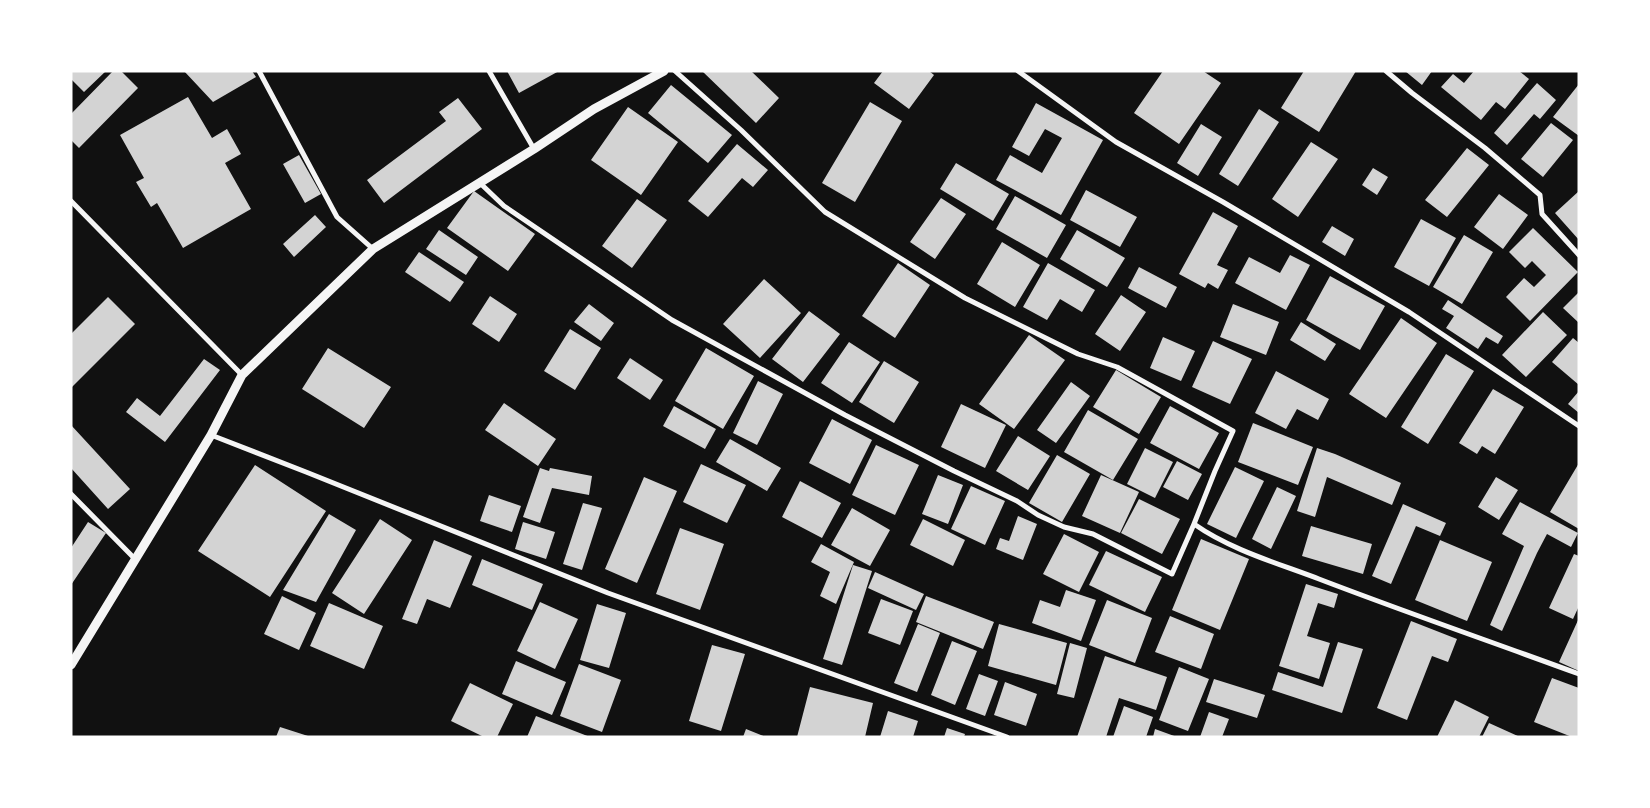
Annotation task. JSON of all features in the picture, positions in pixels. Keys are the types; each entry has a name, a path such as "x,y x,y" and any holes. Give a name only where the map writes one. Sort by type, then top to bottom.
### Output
{"street":[{"path":"259,71 337,217 373,249"},
{"path":"489,71 534,149"},
{"path":"71,665 210,436 242,375 373,249 534,149 594,109 664,71"},
{"path":"480,183 504,206 672,320 845,415 1017,501 1038,515 1064,527 1093,534 1172,574 1233,431 1118,367 1078,354 965,298 825,212 741,130 674,71"},
{"path":"1018,71 1116,142 1223,202 1409,312 1579,426"},
{"path":"1386,71 1485,148 1540,195 1542,214 1579,255"},
{"path":"71,201 242,375"},
{"path":"210,436 315,475 608,593 1007,737"},
{"path":"71,494 135,559"},
{"path":"1194,524 1208,534 1247,551 1579,674"}],"building":[{"path":"71,71 106,71 84,92 71,79"},
{"path":"113,71 121,71 138,88 79,148 71,140 71,114"},
{"path":"184,71 252,71 256,77 213,102"},
{"path":"507,71 559,71 519,93"},
{"path":"702,71 751,71 779,98 756,123"},
{"path":"883,71 929,71 934,75 909,109 874,83"},
{"path":"1163,71 1203,71 1221,83 1179,144 1134,113"},
{"path":"1304,71 1356,71 1319,132 1281,108"},
{"path":"1405,71 1432,71 1422,85"},
{"path":"1474,71 1519,71 1529,79 1505,109 1496,102 1481,120 1441,87 1453,74 1464,83"},
{"path":"1537,83 1556,100 1540,119 1534,114 1507,145 1494,133"},
{"path":"1579,84 1579,136 1553,117"},
{"path":"671,85 732,135 708,163 648,113"},
{"path":"188,97 212,138 227,129 241,154 225,163 251,209 183,248 157,203 151,207 136,182 144,178 120,135"},
{"path":"458,98 482,129 384,203 367,180 446,121 439,112"},
{"path":"870,102 902,121 855,202 822,183"},
{"path":"1036,103 1103,140 1061,215 996,180 1010,155 1042,173 1062,138 1045,129 1029,156 1012,147"},
{"path":"628,107 678,142 641,195 591,160"},
{"path":"1259,109 1279,122 1238,186 1219,174"},
{"path":"1551,123 1573,140 1543,177 1521,159"},
{"path":"1201,124 1222,137 1198,176 1177,163"},
{"path":"1311,142 1338,159 1298,217 1272,199"},
{"path":"737,144 768,170 753,187 742,178 708,217 688,201"},
{"path":"1467,148 1489,165 1447,217 1425,200"},
{"path":"299,155 321,194 305,203 283,164"},
{"path":"956,163 1009,194 993,221 940,189"},
{"path":"1373,168 1388,177 1377,195 1362,185"},
{"path":"1086,190 1137,217 1120,247 1070,220"},
{"path":"474,191 535,234 508,271 447,228"},
{"path":"1579,191 1579,240 1555,213"},
{"path":"1499,194 1528,215 1503,249 1474,227"},
{"path":"1015,196 1066,225 1047,258 996,229"},
{"path":"941,198 966,214 935,259 910,242"},
{"path":"637,199 667,220 632,268 602,246"},
{"path":"1213,212 1238,226 1217,265 1228,270 1218,289 1208,283 1205,288 1179,274"},
{"path":"315,215 326,227 294,257 283,244"},
{"path":"1421,219 1456,238 1429,286 1394,267"},
{"path":"1332,226 1354,239 1345,256 1322,242"},
{"path":"1533,228 1578,272 1530,321 1506,297 1524,278 1534,287 1546,275 1532,261 1525,268 1509,252"},
{"path":"439,230 478,257 466,275 426,249"},
{"path":"1077,230 1125,258 1107,287 1060,259"},
{"path":"1464,235 1493,252 1462,304 1433,287"},
{"path":"1002,242 1040,265 1015,307 977,284"},
{"path":"419,252 464,282 450,302 405,272"},
{"path":"1290,255 1310,265 1286,310 1235,283 1249,257 1280,273"},
{"path":"898,263 930,285 895,338 862,316"},
{"path":"1048,263 1095,290 1082,312 1060,299 1047,320 1023,307"},
{"path":"1139,267 1177,287 1166,308 1128,288"},
{"path":"1330,276 1385,306 1360,350 1306,320"},
{"path":"764,279 801,313 760,358 723,324"},
{"path":"1579,292 1579,323 1563,308"},
{"path":"1121,295 1146,312 1120,351 1095,334"},
{"path":"490,296 517,314 499,342 472,324"},
{"path":"108,297 135,324 71,388 71,334"},
{"path":"1448,300 1503,336 1498,344 1486,337 1478,349 1446,328 1454,316 1442,309"},
{"path":"589,304 614,323 601,341 574,322"},
{"path":"1233,304 1279,322 1266,355 1220,337"},
{"path":"809,311 840,334 803,382 772,359"},
{"path":"1543,312 1567,335 1526,377 1502,355"},
{"path":"1401,318 1437,343 1386,418 1349,394"},
{"path":"1301,322 1336,344 1325,361 1290,340"},
{"path":"570,329 601,348 575,390 544,371"},
{"path":"1029,335 1065,360 1014,429 979,404"},
{"path":"1163,337 1195,351 1181,381 1150,368"},
{"path":"1573,338 1579,343 1579,385 1552,362"},
{"path":"1213,341 1252,359 1230,404 1192,387"},
{"path":"849,342 880,362 852,403 821,383"},
{"path":"328,348 391,387 364,428 302,389"},
{"path":"706,348 754,376 723,429 675,401"},
{"path":"1446,354 1474,371 1428,444 1401,427"},
{"path":"630,358 663,380 650,400 617,378"},
{"path":"204,359 220,370 165,442 126,412 137,398 160,416"},
{"path":"884,361 919,382 894,423 859,402"},
{"path":"1116,370 1161,397 1139,434 1093,407"},
{"path":"1276,371 1329,399 1318,420 1297,409 1286,429 1255,413"},
{"path":"758,381 783,394 757,445 733,433"},
{"path":"1071,382 1090,396 1056,443 1037,430"},
{"path":"1493,389 1524,407 1495,454 1482,446 1477,454 1459,443"},
{"path":"1579,391 1579,413 1568,404"},
{"path":"504,403 556,439 538,466 485,430"},
{"path":"961,404 1006,425 985,468 941,447"},
{"path":"674,406 716,429 705,449 663,426"},
{"path":"1170,406 1219,433 1199,469 1150,443"},
{"path":"1088,410 1138,439 1113,480 1064,452"},
{"path":"832,419 872,440 850,484 809,463"},
{"path":"1253,423 1313,447 1298,485 1238,462"},
{"path":"71,425 130,489 108,509 71,468"},
{"path":"1018,436 1050,456 1028,490 996,471"},
{"path":"730,439 781,468 767,491 716,462"},
{"path":"876,445 919,465 895,515 852,495"},
{"path":"1145,448 1173,462 1155,498 1127,484"},
{"path":"1317,448 1401,483 1392,505 1327,477 1315,517 1297,511"},
{"path":"1057,455 1090,474 1062,522 1029,503"},
{"path":"1177,461 1202,474 1188,500 1163,487"},
{"path":"1579,463 1579,529 1550,512"},
{"path":"701,464 746,485 727,523 683,502"},
{"path":"255,465 326,511 270,597 198,551"},
{"path":"1235,467 1264,481 1236,538 1207,524"},
{"path":"540,468 549,471 550,468 592,476 589,495 552,488 540,523 523,517"},
{"path":"938,475 963,485 948,524 922,514"},
{"path":"1101,475 1139,492 1120,533 1082,516"},
{"path":"644,477 677,491 637,583 605,569"},
{"path":"1496,477 1518,490 1499,520 1478,507"},
{"path":"800,481 841,503 822,538 782,517"},
{"path":"971,486 1005,501 985,545 951,529"},
{"path":"1277,487 1296,496 1271,549 1252,539"},
{"path":"489,495 521,506 512,532 480,521"},
{"path":"1139,499 1180,519 1162,554 1121,533"},
{"path":"1520,502 1578,533 1571,547 1547,534 1502,631 1490,625 1524,546 1502,534"},
{"path":"583,503 602,508 582,570 563,564"},
{"path":"1403,504 1446,523 1440,536 1416,526 1391,584 1372,576"},
{"path":"852,508 890,530 870,566 831,545"},
{"path":"329,514 356,530 316,602 283,590"},
{"path":"1018,516 1037,524 1023,560 996,549 1000,538 1009,541"},
{"path":"380,519 412,540 364,614 332,593"},
{"path":"923,519 965,540 953,566 910,545"},
{"path":"88,522 106,533 71,585 71,548"},
{"path":"523,522 555,532 546,559 515,549"},
{"path":"1311,526 1372,544 1363,574 1302,556"},
{"path":"680,528 724,544 700,610 656,594"},
{"path":"1064,534 1099,552 1079,592 1043,574"},
{"path":"1201,539 1249,559 1220,630 1172,610"},
{"path":"434,540 472,556 450,608 427,599 417,624 402,619"},
{"path":"1440,540 1492,562 1467,621 1415,600"},
{"path":"821,544 854,562 836,604 820,596 830,572 811,562"},
{"path":"1106,551 1162,577 1145,612 1089,585"},
{"path":"1574,554 1579,556 1579,606 1573,619 1549,608"},
{"path":"482,559 543,584 532,610 472,585"},
{"path":"853,565 872,571 842,665 823,659"},
{"path":"875,572 924,594 916,610 868,588"},
{"path":"1306,584 1338,594 1334,608 1318,603 1307,636 1330,643 1319,679 1279,666"},
{"path":"1066,590 1096,600 1081,641 1032,623 1040,600 1060,607"},
{"path":"282,596 316,613 299,650 264,634"},
{"path":"926,596 994,622 983,649 916,622"},
{"path":"881,599 913,611 900,645 868,633"},
{"path":"1107,600 1152,618 1135,663 1089,645"},
{"path":"540,602 578,619 555,669 517,651"},
{"path":"329,603 383,626 364,669 310,646"},
{"path":"597,604 626,613 609,668 580,660"},
{"path":"1170,616 1214,634 1201,669 1155,652"},
{"path":"1579,618 1579,671 1559,662"},
{"path":"1411,621 1457,639 1448,662 1432,656 1407,720 1377,708"},
{"path":"918,624 940,633 917,692 894,683"},
{"path":"999,624 1067,643 1056,685 988,666"},
{"path":"952,641 977,651 955,705 931,695"},
{"path":"1338,642 1363,649 1342,713 1272,690 1278,672 1323,687"},
{"path":"1070,643 1087,648 1074,698 1057,694"},
{"path":"712,645 745,654 721,731 689,721"},
{"path":"1105,656 1167,677 1156,710 1119,698 1106,737 1077,737"},
{"path":"516,661 566,682 552,715 502,694"},
{"path":"579,664 621,680 602,732 560,716"},
{"path":"1179,667 1209,679 1188,731 1159,720"},
{"path":"979,674 998,681 985,716 966,709"},
{"path":"1552,678 1579,688 1579,737 1572,737 1534,722"},
{"path":"1214,679 1265,695 1257,718 1206,702"},
{"path":"1005,682 1037,694 1026,726 994,715"},
{"path":"470,683 513,704 497,737 484,737 451,721"},
{"path":"810,687 873,703 865,737 797,737"},
{"path":"1455,700 1489,717 1479,737 1437,737"},
{"path":"1124,706 1153,717 1146,737 1113,737"},
{"path":"888,711 918,721 913,737 880,737"},
{"path":"1209,712 1229,719 1222,737 1200,737"},
{"path":"536,716 590,737 527,737"},
{"path":"1489,723 1520,737 1482,737"},
{"path":"280,727 308,736 308,737 276,737"},
{"path":"947,728 965,734 964,737 944,737"},
{"path":"746,729 766,737 743,737"},
{"path":"1155,729 1177,737 1153,737"}]}
